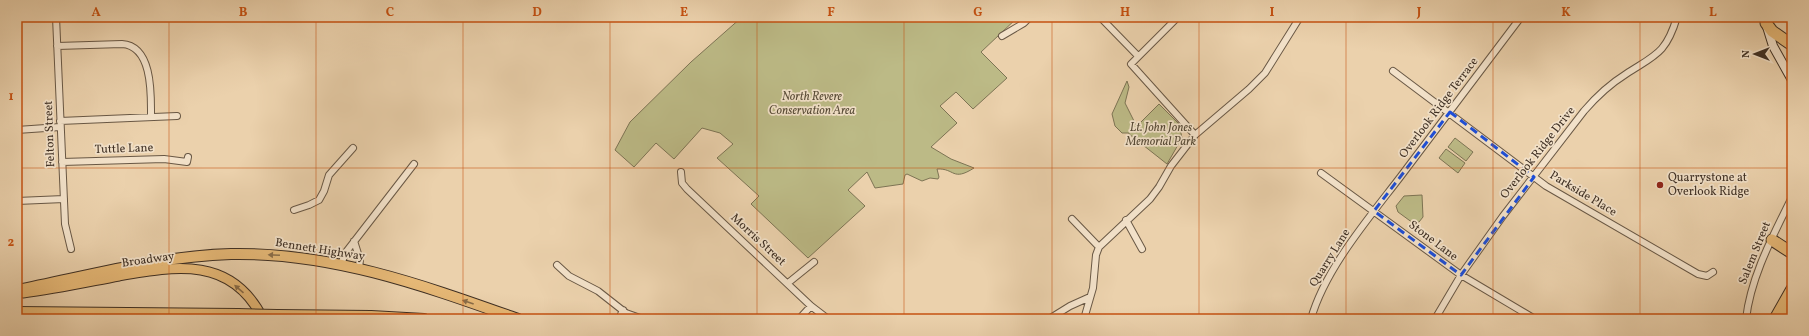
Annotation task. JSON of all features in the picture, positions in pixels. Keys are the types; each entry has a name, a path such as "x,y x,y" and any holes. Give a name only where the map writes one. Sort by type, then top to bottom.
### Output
{"highway":[{"path":"1765,20 1772,31 1792,45"},
{"path":"1772,240 1792,245"},
{"path":"1772,240 1792,253"},
{"name":"Bennett Highway","path":"17,290 155,262 207,256 277,255 359,268 426,287 518,319"},
{"path":"1775,319 1792,289"},
{"path":"1787,319 1792,311"},
{"path":"17,312 371,316 424,319"}],"main road":[{"path":"1765,20 1773,46 1792,80"},
{"name":"Broadway","path":"17,294 149,271 193,268 217,275 234,284 250,300 263,319"}],"street":[{"name":"Felton Street","path":"56,17 65,224 71,248"},
{"path":"1002,36 1024,23 1030,17"},
{"path":"1100,17 1138,56"},
{"path":"1178,17 1131,64 1195,135"},
{"path":"1084,319 1093,288 1096,255 1099,247 1150,199 1160,187 1171,166 1195,135 1249,89 1265,73 1300,17"},
{"name":"Overlook Ridge Terrace","path":"1374,211 1521,17"},
{"name":"Overlook Ridge Drive","path":"1435,319 1461,275 1534,177 1596,98 1618,79 1651,59 1661,50 1668,40 1676,18"},
{"path":"57,46 122,44 131,46 142,58 149,74 151,116"},
{"name":"Parkside Place","path":"1393,71 1552,189 1698,274 1707,276 1713,272"},
{"path":"17,130 60,124 151,116 177,116"},
{"path":"294,210 319,200 324,191 329,175 353,148"},
{"name":"Tuttle Lane","path":"62,162 188,159"},
{"path":"341,264 346,252 354,241 414,164"},
{"name":"Morris Street","path":"681,172 682,183 687,190 811,306 828,319"},
{"name":"Stone Lane","path":"1322,173 1461,275 1535,319"},
{"name":"Salem Street","path":"1746,319 1752,288 1772,240 1792,198"},
{"path":"17,201 64,199"},
{"name":"Quarry Lane","path":"1311,319 1321,290 1374,211"},
{"path":"1072,220 1099,247"},
{"path":"1126,220 1142,249"},
{"path":"354,241 360,260 359,268"},
{"path":"788,284 814,262"},
{"path":"557,265 567,279 598,291 626,313 643,319"},
{"path":"1049,319 1070,306 1090,297"},
{"path":"799,319 811,306"},
{"path":"619,319 623,310"}],"highlighted area":[{"path":"1450,112 1534,177 1461,275 1374,211"}],"green space":[{"name":"North Revere Conservation Area","path":"742,17 1018,17 981,52 1007,78 973,109 956,92 940,106 957,123 931,147 951,159 974,168 961,174 943,169 937,169 938,179 930,178 922,181 907,174 905,175 903,184 875,188 867,172 848,190 865,206 808,258 751,204 759,196 717,158 733,144 720,133 702,128 674,159 656,143 634,167 615,150 630,122 691,62"},
{"name":"Lt. John Jones Memorial Park","path":"1127,81 1129,87 1125,103 1136,125 1138,125 1159,104 1179,124 1182,138 1167,164 1129,133 1122,133 1115,126 1112,114"},
{"path":"1455,138 1473,152 1466,161 1448,147"},
{"path":"1446,149 1465,163 1458,173 1439,158"},
{"path":"1422,195 1423,217 1419,222 1413,223 1398,212 1396,206 1404,196"}],"place":[{"name":"Quarrystone at Overlook Ridge","path":"1660,185"}]}
